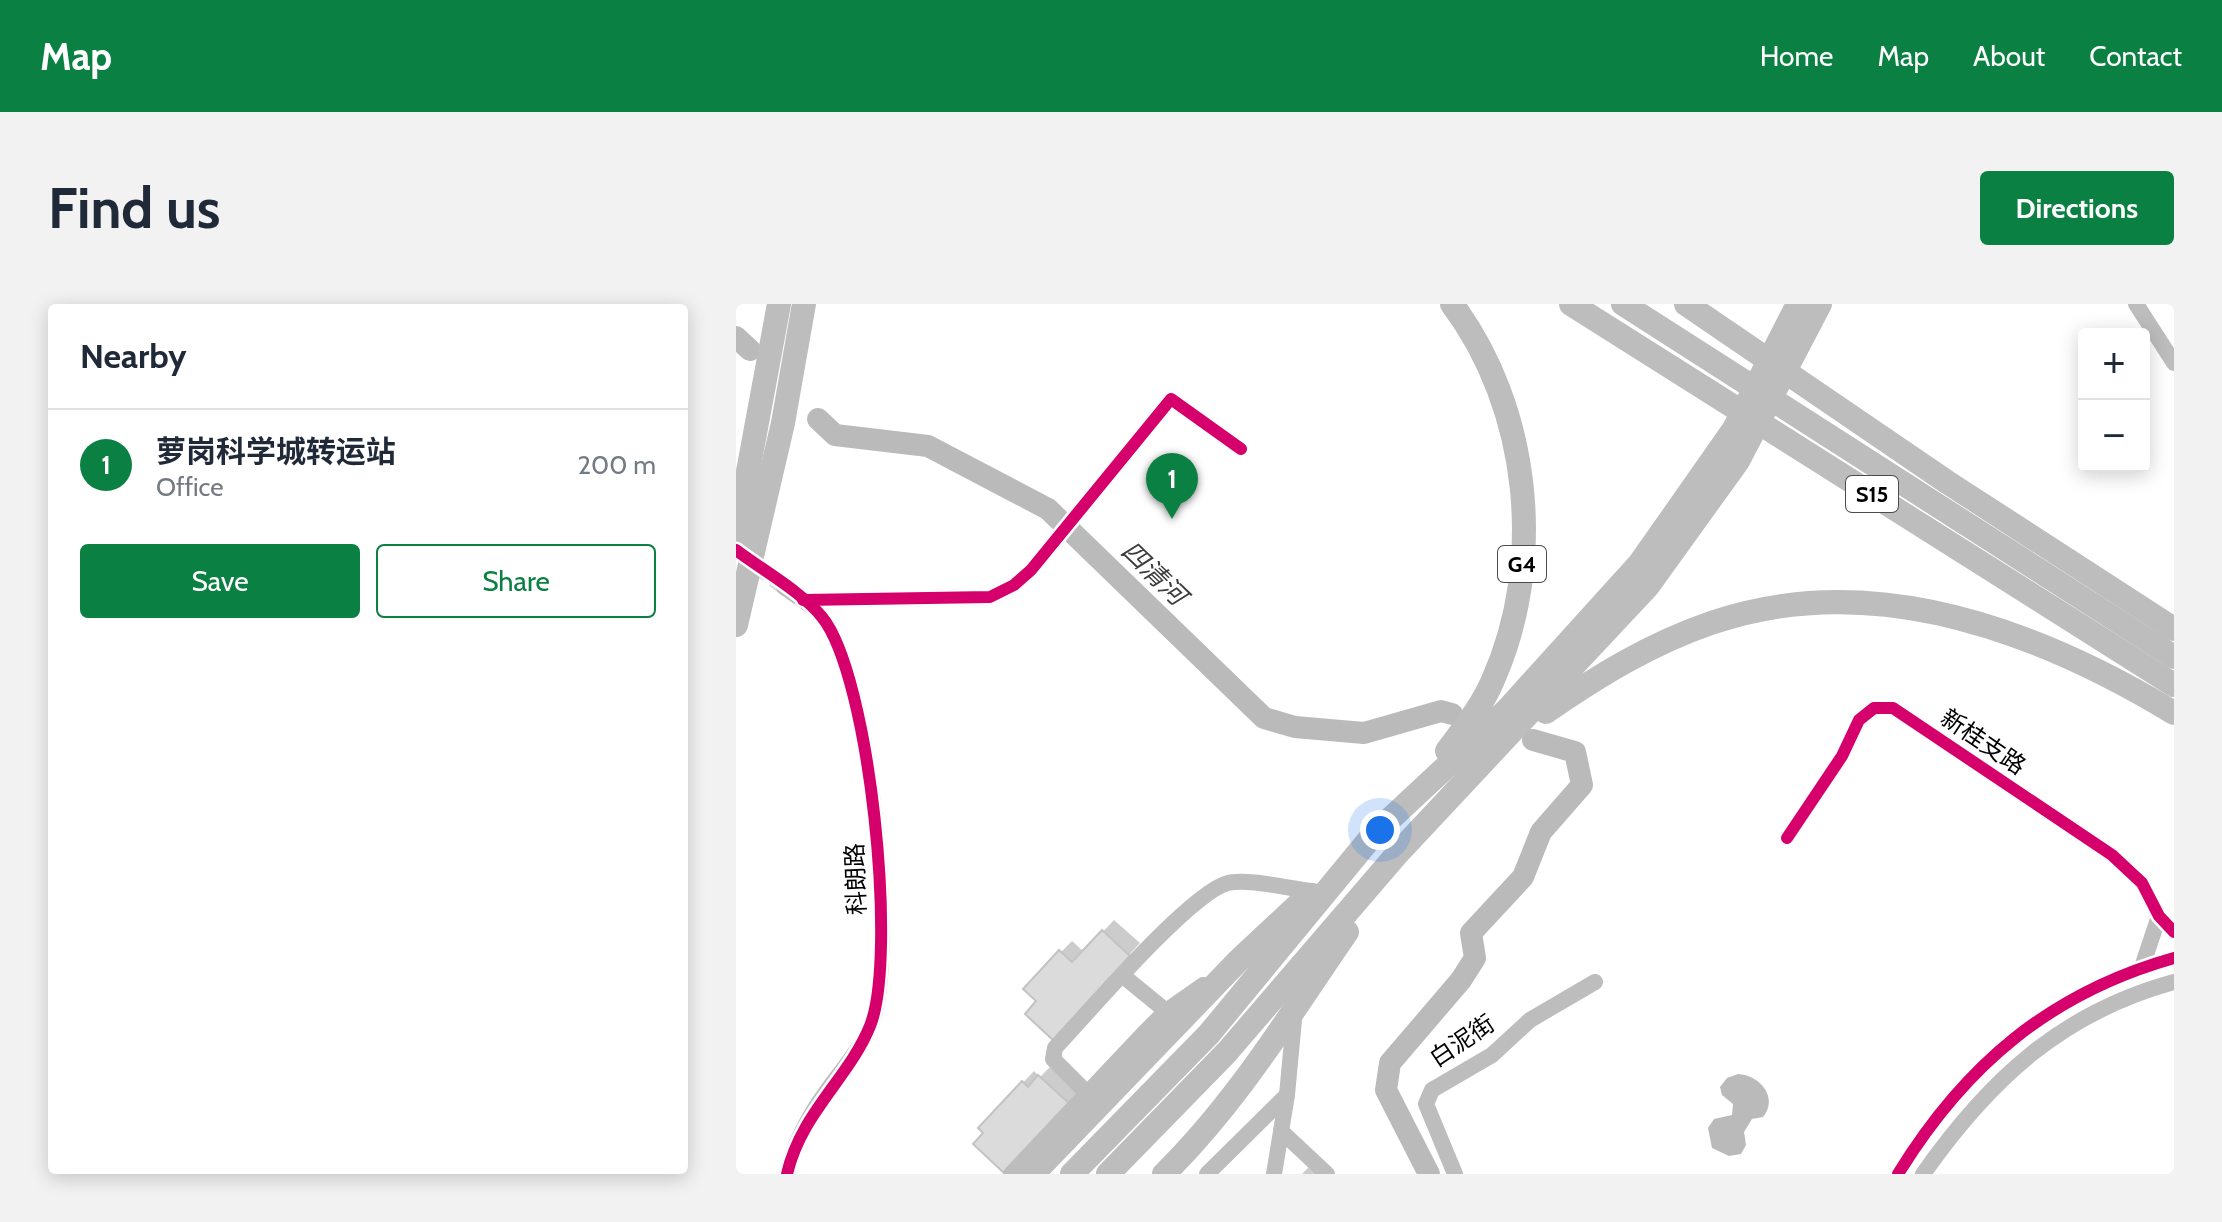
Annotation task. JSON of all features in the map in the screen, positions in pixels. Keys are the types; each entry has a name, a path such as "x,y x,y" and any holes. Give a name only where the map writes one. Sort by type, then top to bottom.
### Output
{"highway":[{"path":"736,625 743,599 744,534 779,304"},
{"path":"744,534 804,304"},
{"name":"G4","path":"1072,1174 1209,1034 1373,835 1405,807 1475,713 1493,680 1521,578 1523,498 1511,428 1480,348 1452,304"},
{"name":"S15","path":"1571,304 2174,685"},
{"name":"S15","path":"1623,304 2174,657"},
{"path":"1686,304 1947,482 2174,629"},
{"path":"1108,1174 1227,1052 1398,853 1648,586 1702,497 1734,429 1807,308"},
{"path":"1405,807 1507,710 1702,497"},
{"path":"1491,751 1617,664 1664,641 1714,622 1759,611 1853,603 1901,605 2012,632 2073,659 2174,713"},
{"path":"1033,1174 1238,961 1373,835"},
{"path":"1164,1174 1198,1140 1257,1065 1398,853"}],"street":[{"path":"2136,304 2169,346 2174,363"},
{"path":"803,600 990,597 1014,585 1045,552 1171,399 1241,449"},
{"name":"科朗路","path":"784,587 822,616 833,635 861,728 876,826 880,957 879,985 869,1029 823,1096 798,1143 787,1174"},
{"name":"新桂支路","path":"1787,838 1842,756 1859,720 1874,708 1893,708 2112,855 2142,883 2159,916 2174,932"},
{"path":"1086,1092 1058,1067 1053,1054 1122,975 1206,892 1229,882 1313,891"},
{"path":"2142,967 2159,916"},
{"path":"1898,1174 1949,1101 2021,1031 2079,993 2142,967 2174,958"},
{"path":"1011,1174 1166,1011 1238,961"},
{"path":"1122,975 1166,1011"},
{"name":"白泥街","path":"1455,1174 1426,1104 1432,1090 1492,1055 1530,1020 1595,982"},
{"path":"1923,1174 1993,1085 2031,1054 2091,1013 2174,982"},
{"path":"1274,1174 1287,1095 1296,1007"},
{"path":"1207,1174 1287,1095"},
{"path":"1281,1131 1327,1174"},
{"path":"1219,1161 1232,1174"}],"shaded area":[{"path":"1738,1074 1760,1083 1769,1102 1763,1117 1752,1119 1744,1132 1746,1145 1741,1154 1729,1156 1712,1148 1708,1128 1714,1119 1732,1115 1733,1104 1722,1095 1720,1087 1727,1078"}],"building":[{"path":"1102,930 1130,956 1053,1040 1025,1014 1036,1001 1023,989 1059,950 1072,962"},
{"path":"1038,1075 1072,1106 1005,1174 973,1144 983,1133 978,1128 1022,1081 1028,1087"}],"waterway":[{"name":"四清河","path":"736,337 750,350"},
{"name":"四清河","path":"818,419 835,435 928,446 1048,509 1264,718 1295,727 1364,733 1441,711 1452,714"},
{"name":"四清河","path":"1429,1174 1386,1090 1390,1063 1461,980 1475,958 1471,933 1523,877 1541,832 1582,785 1575,752 1533,740"}],"tunnel":[{"path":"736,550 784,587"}],"cycle path":[{"path":"803,600 990,597 1014,585 1031,570 1171,399 1241,449"},
{"path":"736,550 814,608 839,649 854,696 866,754 880,882 878,991 870,1026 861,1045 803,1132 787,1174"},
{"path":"1787,838 1842,756 1859,720 1874,708 1893,708 2112,855 2142,883 2159,916 2174,932"},
{"path":"1898,1174 1952,1099 2015,1038 2088,991 2174,958"}],"place":[{"name":"萝岗科学城转运站","path":"1172,519"}]}
